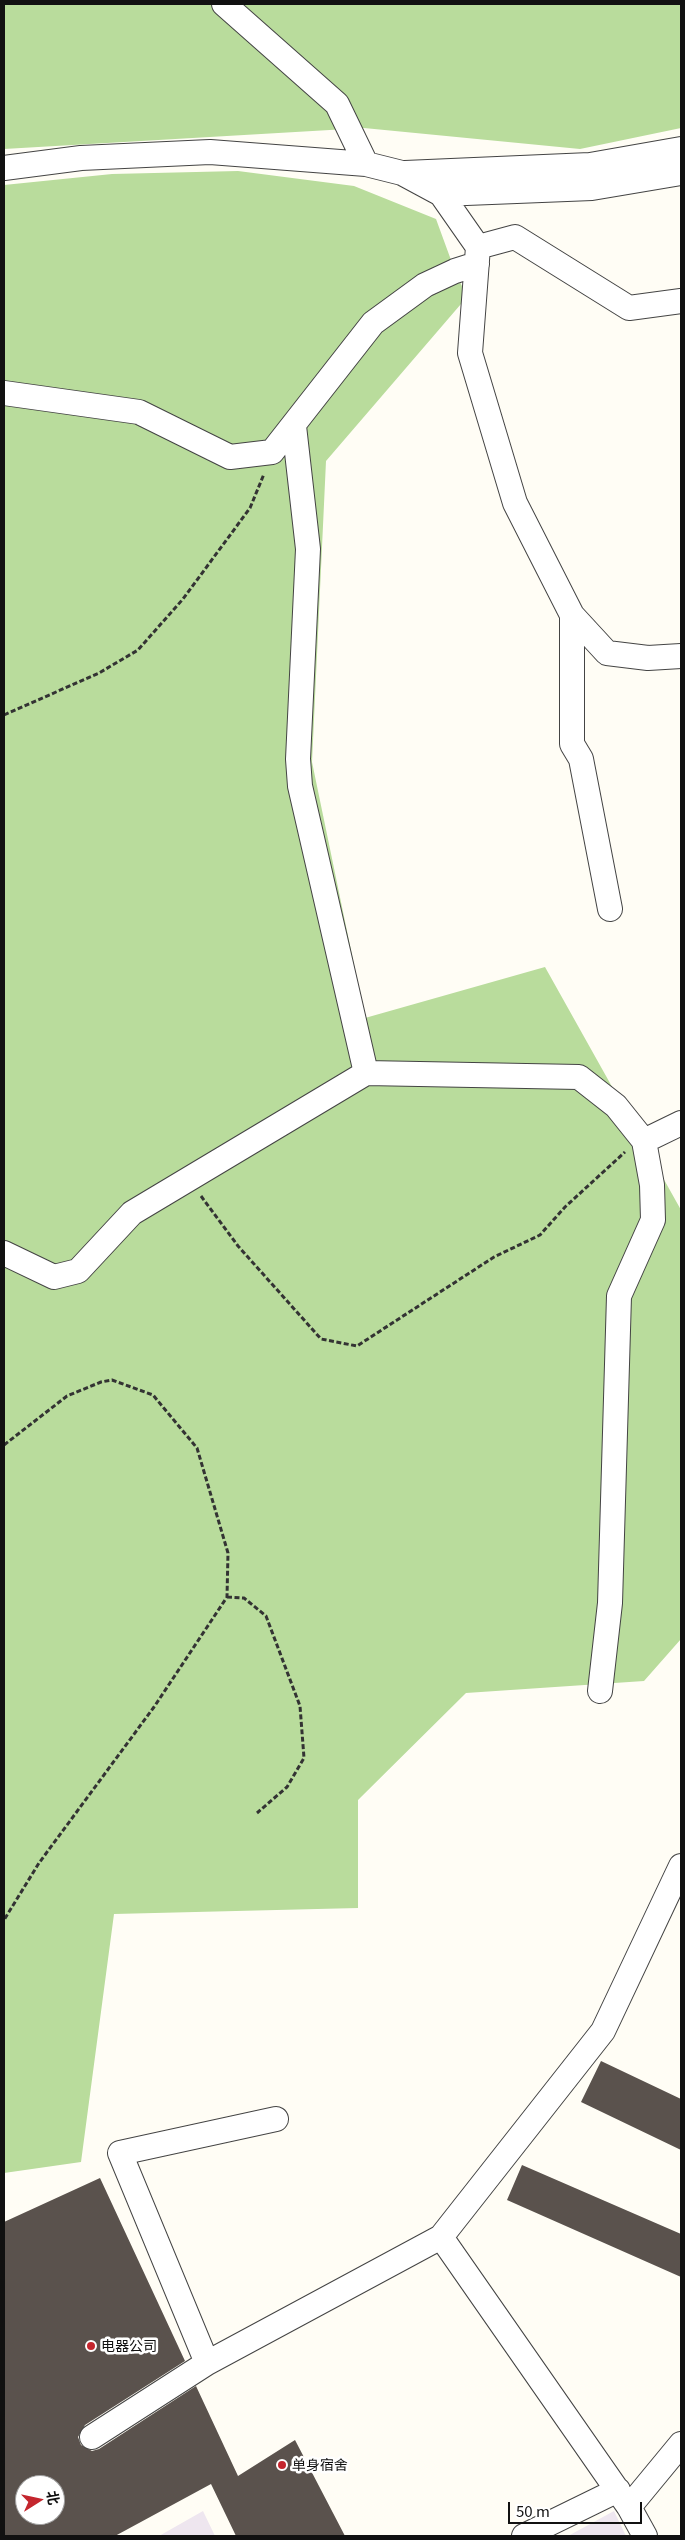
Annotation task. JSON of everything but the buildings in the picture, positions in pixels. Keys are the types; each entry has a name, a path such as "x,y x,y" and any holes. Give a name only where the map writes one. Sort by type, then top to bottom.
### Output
{"street":[{"path":"224,4 337,104 366,164"},
{"path":"402,173 590,165 681,149"},
{"path":"4,168 81,158 210,152 366,164 402,173 442,194 592,188 681,173"},
{"path":"442,194 478,256 470,353 515,503 572,615 607,653 648,658 681,656"},
{"path":"4,393 139,412 230,457 272,452 373,323 426,285 515,237 629,308 681,301"},
{"path":"294,426 308,549 298,759 300,786 366,1073"},
{"path":"572,615 572,744 581,759 610,909"},
{"path":"4,1253 54,1277 78,1271 132,1213 366,1073 579,1077 616,1106 644,1141 652,1185 653,1220 619,1296 610,1603 600,1690"},
{"path":"644,1141 681,1124"},
{"path":"92,2437 207,2363 441,2237 603,2031 681,1866"},
{"path":"207,2363 120,2153 276,2118"},
{"path":"441,2237 624,2499 645,2536"},
{"path":"524,2536 624,2499 681,2444"}],"path":[{"path":"4,715 99,673 138,650 183,599 250,508 272,452"},
{"path":"188,1179 238,1246 321,1339 357,1346 494,1257 540,1235 565,1207 622,1154 644,1141"},
{"path":"4,1445 67,1396 101,1382 112,1380 153,1395 197,1448 228,1553 227,1596 154,1707 39,1863 4,1920"},
{"path":"227,1596 244,1598 266,1616 300,1706 304,1758 288,1787 257,1813"}],"shaded area":[{"path":"203,2511 215,2536 159,2536"},
{"path":"614,2511 626,2536 568,2536"}],"green space":[{"path":"4,4 681,4 681,128 580,149 364,128 4,149"},
{"path":"238,171 354,186 436,219 455,271 467,297 326,461 312,762 365,1018 545,967 681,1210 681,1639 644,1681 466,1693 358,1800 358,1908 114,1914 81,2162 4,2173 4,185 112,174"}],"place":[{"name":"电器公司","path":"91,2346"},
{"name":"单身宿舍","path":"282,2465"}]}
